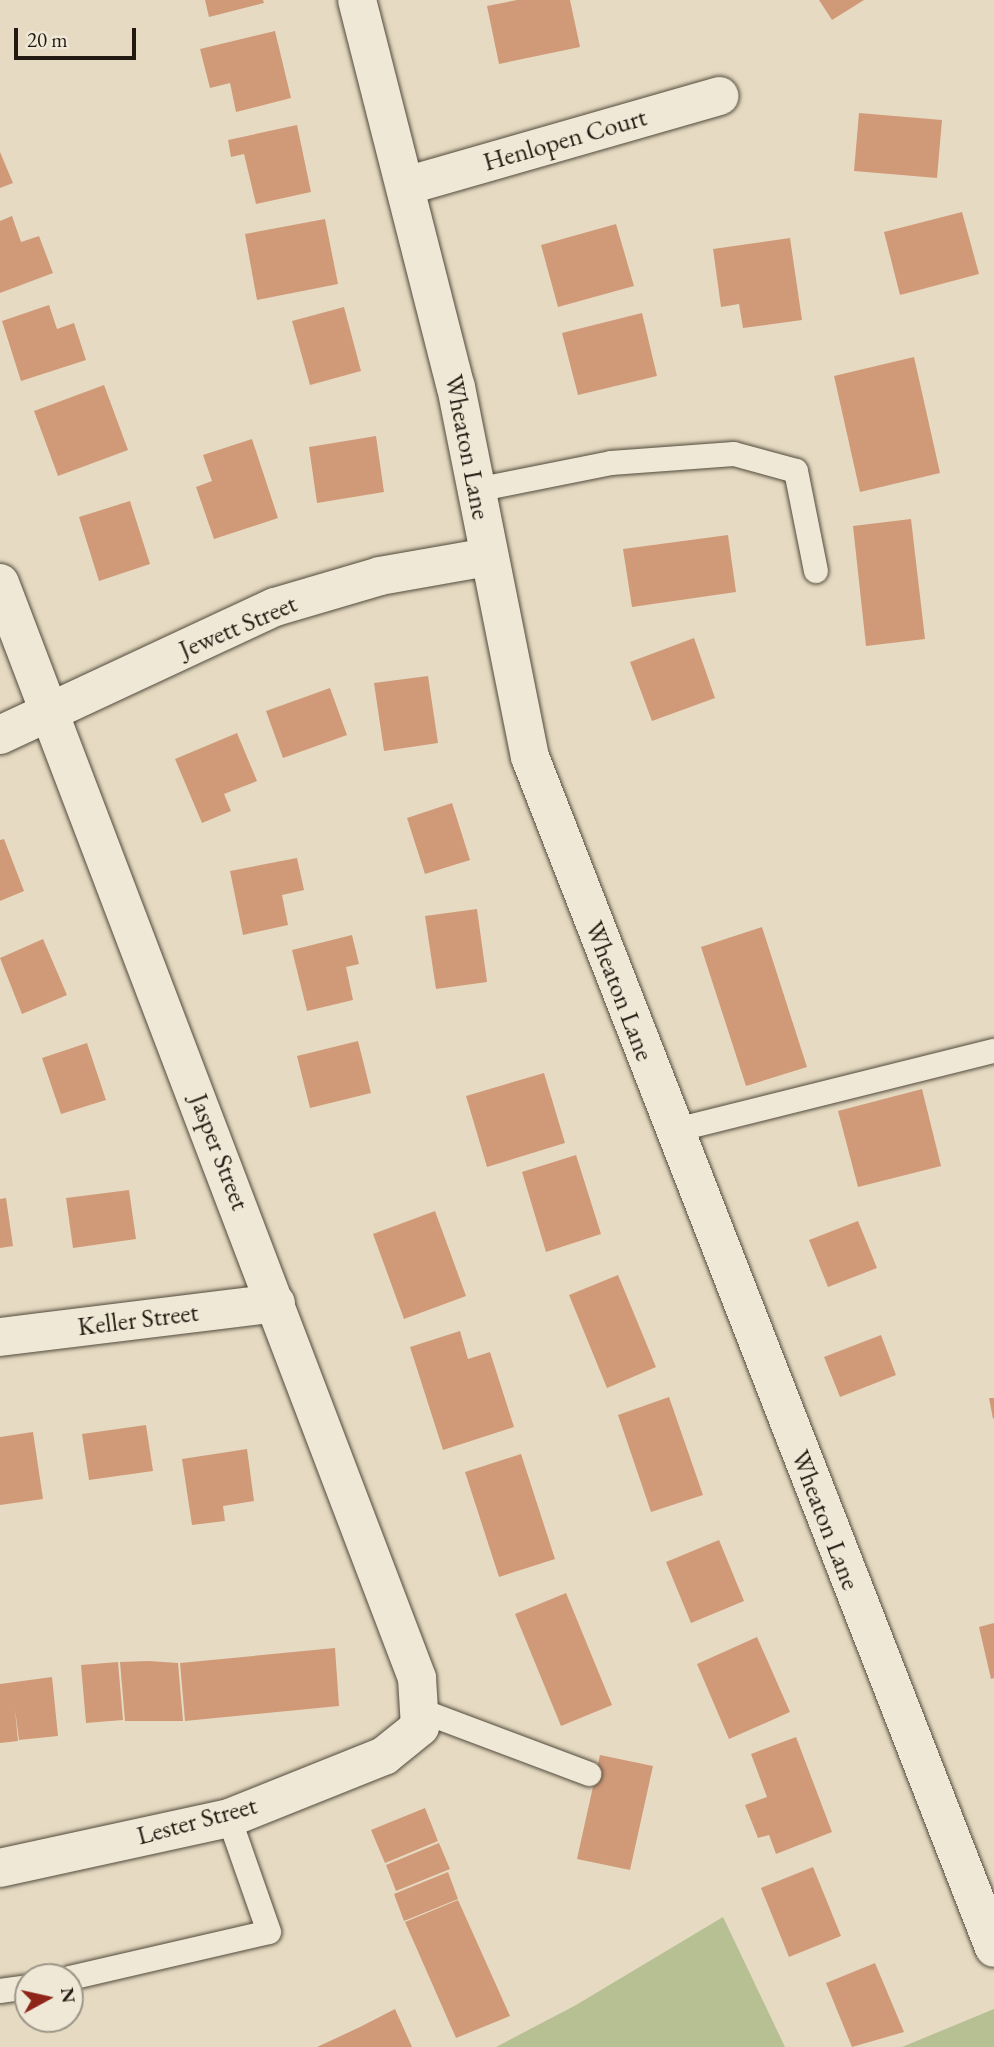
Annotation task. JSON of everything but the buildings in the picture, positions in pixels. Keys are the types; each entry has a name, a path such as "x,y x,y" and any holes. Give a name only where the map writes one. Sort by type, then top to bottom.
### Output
{"street":[{"name":"Wheaton Lane","path":"357,0 409,186 476,490 530,757 672,1131 994,1948"},
{"name":"Henlopen Court","path":"409,186 720,96"},
{"name":"Jewett Street","path":"0,735 275,607 380,576 488,557"},
{"name":"Jasper Street","path":"0,583 52,712 418,1678 419,1718"},
{"name":"Keller Street","path":"0,1338 276,1303"},
{"name":"Lester Street","path":"0,1868 229,1818 384,1756 419,1718"}],"lane":[{"path":"476,490 611,463 734,454 796,471 816,571"},
{"path":"672,1131 994,1051"},
{"path":"419,1718 589,1774"},
{"path":"84,1975 269,1932 229,1818"}],"green space":[{"path":"723,1917 785,2047 496,2047 576,2005"},
{"path":"994,2009 994,2047 902,2047"}]}
